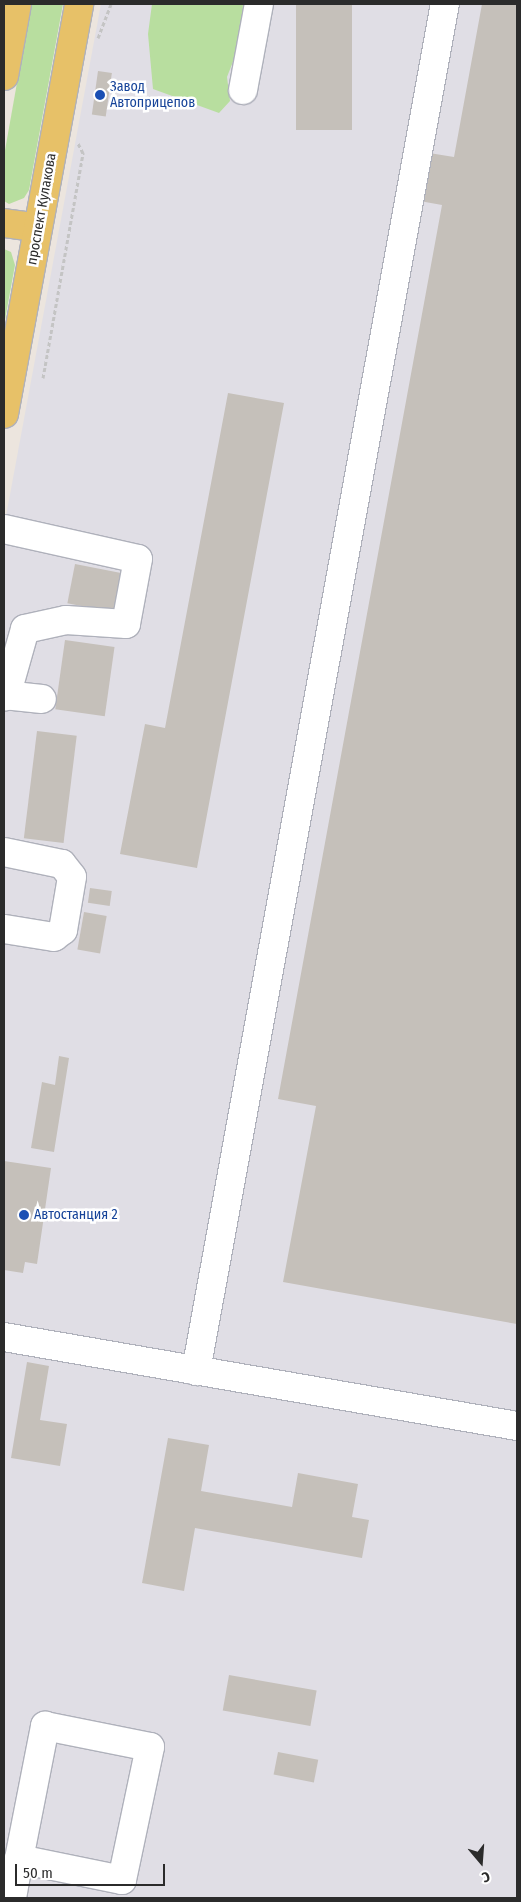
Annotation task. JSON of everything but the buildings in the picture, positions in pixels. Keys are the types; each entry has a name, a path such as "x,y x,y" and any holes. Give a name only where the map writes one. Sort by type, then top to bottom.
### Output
{"main road":[{"path":"4,76 17,4"},
{"name":"проспект Кулакова","path":"4,414 79,4"},
{"path":"4,223 38,228"}],"lane":[{"path":"243,90 259,4"},
{"path":"196,1371 445,4"},
{"path":"4,529 138,559 126,624 66,620 24,628 5,696 42,699"},
{"path":"4,929 54,937 63,930 72,877 62,864 5,859"},
{"path":"4,1337 517,1426"},
{"path":"12,1898 19,1859 45,1726 150,1747 122,1880 19,1859"}],"path":[{"path":"43,378 83,153 75,137"}],"shaded area":[{"path":"101,4 517,4 517,1898 4,1898 4,527"}],"green space":[{"path":"31,4 63,4 29,190 24,198 9,204 4,201 4,156"},
{"path":"152,4 243,4 241,41 227,77 230,101 219,113 153,89 148,34"},
{"path":"4,249 11,252 15,265 4,325"}],"place":[{"name":"Завод Автоприцепов","path":"100,95"},
{"name":"Автостанция 2","path":"24,1215"}]}
